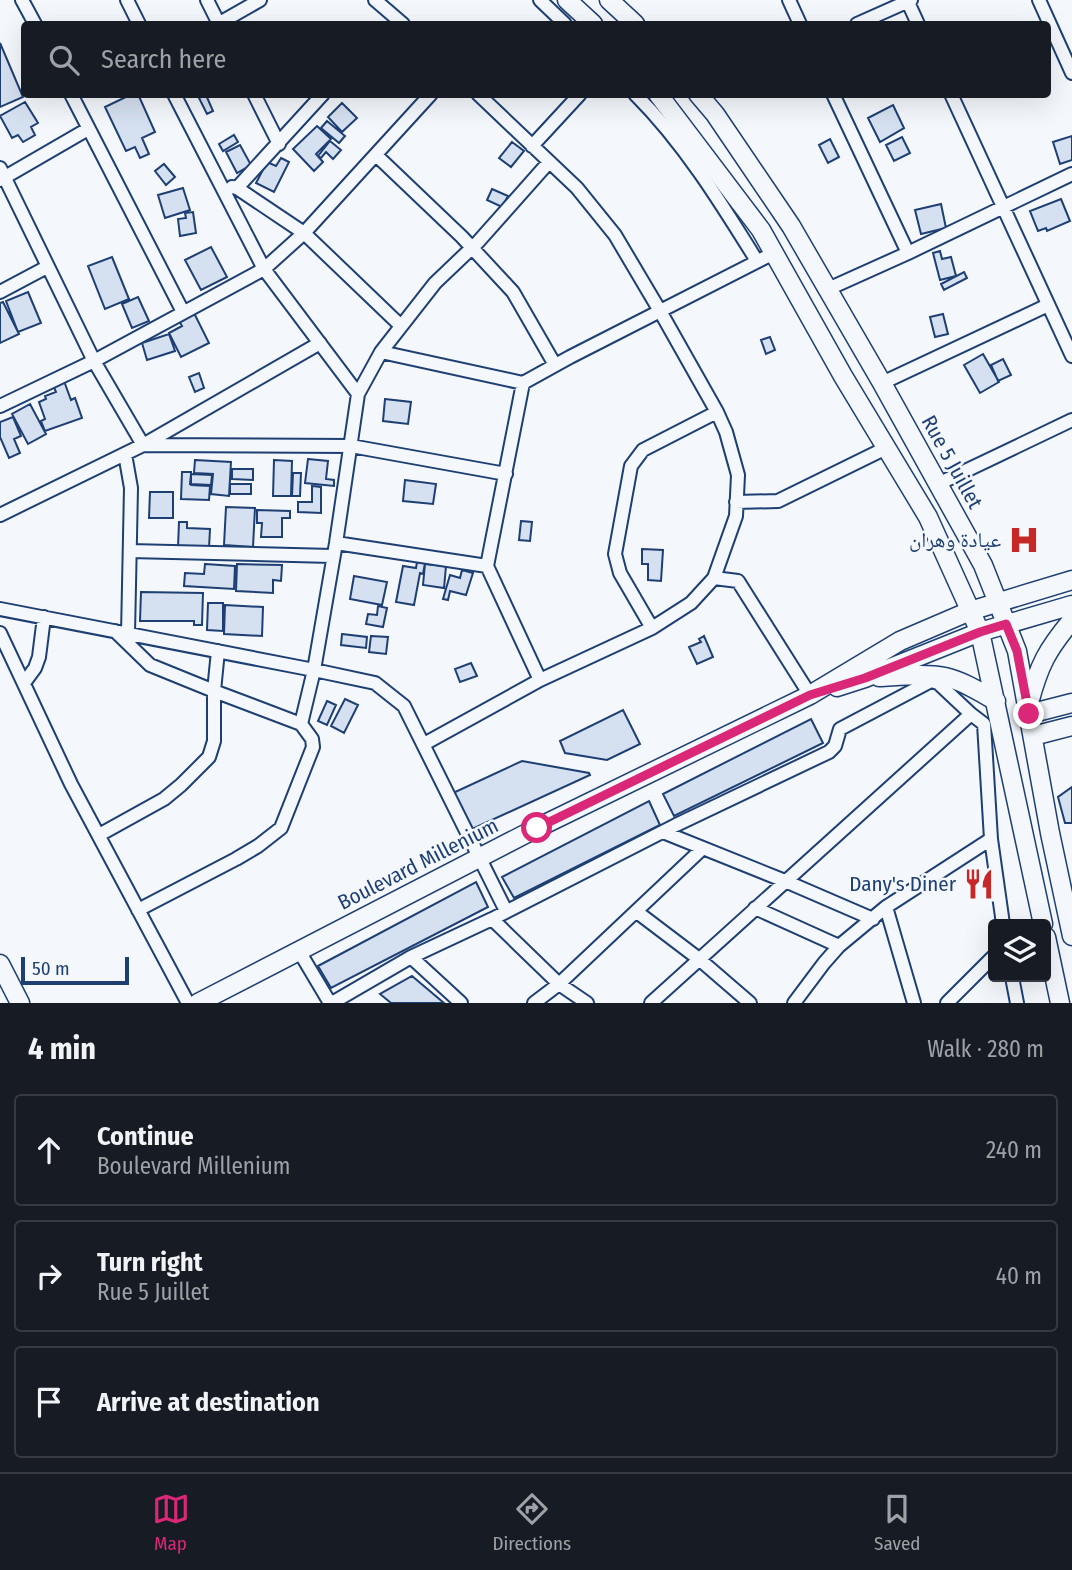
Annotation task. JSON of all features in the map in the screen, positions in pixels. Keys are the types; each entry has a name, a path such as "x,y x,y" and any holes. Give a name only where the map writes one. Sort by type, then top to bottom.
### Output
{"main road":[{"path":"567,0 590,21"},
{"path":"609,0 632,21"},
{"path":"661,98 761,230 843,376 928,517 980,632 993,714 1042,919"},
{"name":"Rue 5 Juillet","path":"705,98 791,226 883,383 983,565 1017,651 1072,936"},
{"name":"Boulevard Millenium","path":"198,1003 537,828 810,695 900,641 970,611 1072,580"},
{"name":"Boulevard Millenium","path":"810,695 865,678 980,632 1072,605"},
{"path":"1072,620 1041,662 1028,710 1072,703"},
{"path":"865,678 946,677 964,684 993,714"},
{"path":"1033,736 1072,726"},
{"path":"1051,961 1060,1003"},
{"path":"0,964 20,1003"}],"street":[{"path":"22,0 33,21"},
{"path":"127,0 138,21"},
{"path":"207,0 217,21"},
{"path":"223,21 261,0"},
{"path":"375,0 393,21"},
{"path":"540,0 562,21"},
{"path":"789,0 799,21"},
{"path":"863,21 908,0 917,21"},
{"path":"1039,0 1048,21"},
{"path":"1051,27 1072,73"},
{"path":"73,98 183,313"},
{"path":"176,98 264,268 358,394"},
{"path":"256,98 279,144"},
{"path":"237,188 319,98"},
{"path":"0,406 94,361 264,268 304,233 427,98"},
{"path":"424,744 540,680 652,628 691,603 714,578 736,516 738,475 726,432 615,235 578,188 482,98"},
{"path":"532,146 576,98"},
{"path":"638,98 682,148 757,261"},
{"path":"835,98 908,253"},
{"path":"953,98 1072,356"},
{"path":"88,129 2,176 94,361 143,445"},
{"path":"376,155 472,248 513,292 555,365"},
{"path":"301,724 314,670 358,394 381,352 435,283 472,248 550,162"},
{"path":"828,289 1072,174"},
{"path":"220,185 237,188 304,233 401,326"},
{"path":"381,352 523,383 774,253"},
{"path":"0,292 47,267"},
{"path":"883,383 1048,305"},
{"path":"0,515 143,445 320,343"},
{"path":"523,383 487,566 540,680"},
{"path":"652,628 620,573 615,554 631,466 643,450 717,412"},
{"path":"938,484 1072,420"},
{"path":"143,445 351,446 506,474"},
{"path":"736,502 778,501 887,448"},
{"path":"125,454 131,488 128,634"},
{"path":"130,551 334,550 487,566"},
{"path":"714,578 738,581 810,695"},
{"path":"0,609 375,684 404,706 506,911"},
{"path":"24,683 36,668 44,617"},
{"path":"114,631 150,665 301,724 312,740 313,747 281,828 236,859 138,909"},
{"path":"0,633 71,783 188,1003"},
{"path":"99,835 164,799 209,757 214,741 214,691 218,652"},
{"path":"299,951 331,1003 411,957 829,752 835,746 840,729 931,681 938,683 971,714"},
{"path":"651,1003 971,714 993,714 991,839 1002,919"},
{"path":"663,832 873,919"},
{"path":"794,1003 839,946 886,907 991,839"},
{"path":"534,1003 559,984 703,848"},
{"path":"886,907 914,1003"},
{"path":"755,908 839,946"},
{"path":"637,912 699,959 750,1003"},
{"path":"492,919 559,984 587,1003"},
{"path":"411,957 461,1003"},
{"path":"947,1003 988,962"},
{"path":"1013,982 1017,1003"}],"building":[{"path":"0,43 21,98 0,107"},
{"path":"124,98 140,98 155,132 142,138 149,154 140,158 135,147 126,151 105,107"},
{"path":"199,98 207,98 213,111 207,114"},
{"path":"25,102 38,123 31,127 35,135 23,142 18,135 12,138 0,116"},
{"path":"342,103 357,118 342,132 328,117"},
{"path":"893,105 904,128 880,142 868,118"},
{"path":"327,121 345,136 339,143 321,128"},
{"path":"317,126 331,139 316,154 323,162 314,171 293,149"},
{"path":"234,135 238,142 223,151 219,144"},
{"path":"1072,136 1072,160 1060,164 1053,142"},
{"path":"902,137 910,153 894,161 886,145"},
{"path":"830,139 839,157 828,163 819,145"},
{"path":"330,141 341,150 333,159 326,152 321,158 318,156"},
{"path":"512,142 524,151 511,167 499,158"},
{"path":"240,145 251,165 237,173 226,152"},
{"path":"281,158 289,162 274,192 256,183 267,162 276,166"},
{"path":"164,164 175,177 166,185 155,171"},
{"path":"183,188 190,210 165,218 158,195"},
{"path":"492,189 508,196 502,207 487,200"},
{"path":"1061,199 1070,221 1047,231 1046,228 1038,231 1030,211"},
{"path":"941,204 946,228 921,234 915,210"},
{"path":"193,212 196,233 180,236 178,219 186,218 185,213"},
{"path":"211,247 227,277 201,290 185,260"},
{"path":"940,251 942,259 951,257 956,276 940,280 933,253"},
{"path":"112,257 129,299 105,309 88,266"},
{"path":"964,272 967,278 944,290 941,284"},
{"path":"28,292 41,323 18,332 6,301"},
{"path":"138,297 149,321 132,328 122,304"},
{"path":"3,302 19,334 0,343 0,303"},
{"path":"194,313 209,343 181,357 169,333 182,326 179,321"},
{"path":"943,314 948,334 935,337 930,317"},
{"path":"169,334 175,351 147,360 142,343"},
{"path":"770,337 775,350 766,354 761,340"},
{"path":"983,354 999,382 980,393 964,365"},
{"path":"1003,359 1011,375 998,381 991,365"},
{"path":"199,373 204,388 195,392 189,377"},
{"path":"64,381 71,400 75,398 82,418 45,431 41,421 45,419 39,402 46,399 45,396 56,392 53,385"},
{"path":"385,399 411,402 408,424 383,421"},
{"path":"30,404 46,434 28,444 12,414"},
{"path":"13,417 21,436 14,439 20,453 9,458 0,437 0,422"},
{"path":"308,459 328,461 326,479 334,480 334,486 305,483"},
{"path":"195,460 231,462 229,496 211,494 213,474 194,473"},
{"path":"274,460 292,461 291,496 273,496"},
{"path":"232,469 253,469 253,480 232,479"},
{"path":"182,472 191,472 191,485 210,486 209,500 181,499"},
{"path":"293,473 301,473 300,496 292,496"},
{"path":"191,474 212,475 211,485 190,484"},
{"path":"405,480 436,484 433,504 403,501"},
{"path":"230,484 251,484 251,494 230,494"},
{"path":"312,486 321,487 321,513 298,512 298,502 312,502"},
{"path":"150,492 173,492 173,518 149,518"},
{"path":"226,507 255,508 253,547 224,545"},
{"path":"257,510 290,511 290,518 282,518 282,537 261,537 262,523 257,523"},
{"path":"521,521 532,522 530,541 519,540"},
{"path":"179,522 187,522 187,528 210,529 209,548 178,547"},
{"path":"642,549 663,550 661,581 648,580 648,564 642,564"},
{"path":"417,562 425,563 423,574 420,573 414,605 396,602 403,566 416,568"},
{"path":"205,564 235,566 234,589 184,586 185,573 204,574"},
{"path":"237,564 282,565 281,581 273,580 273,593 236,591"},
{"path":"425,564 446,566 444,588 423,585"},
{"path":"462,570 473,573 466,595 450,591 448,600 443,599 450,575 460,578"},
{"path":"354,576 387,582 382,605 350,599"},
{"path":"141,592 203,593 202,625 194,625 194,621 140,621"},
{"path":"208,603 223,603 223,631 207,630"},
{"path":"225,605 263,607 262,636 224,634"},
{"path":"378,606 387,608 383,627 366,624 368,614 377,615"},
{"path":"342,634 367,637 366,648 341,645"},
{"path":"371,636 388,637 386,654 369,652"},
{"path":"704,636 713,657 697,664 689,647 701,642 699,639"},
{"path":"471,663 477,676 460,682 455,669"},
{"path":"345,699 358,705 344,733 331,726"},
{"path":"327,701 336,705 327,725 318,721"},
{"path":"623,710 640,744 607,760 565,753 560,741"},
{"path":"811,719 823,743 674,816 663,794"},
{"path":"522,761 590,775 470,830 453,793"},
{"path":"1072,787 1072,823 1065,823 1058,797"},
{"path":"649,801 660,825 514,898 502,877"},
{"path":"476,882 488,907 331,988 318,966"},
{"path":"412,976 444,1003 391,1003 380,994"}],"place":[{"name":"عيادة وهران","path":"1024,540"},
{"name":"Dany's Diner","path":"979,884"}],"route":[{"path":"537,828 810,695 865,678 1006,624 1017,651 1029,714"}]}
